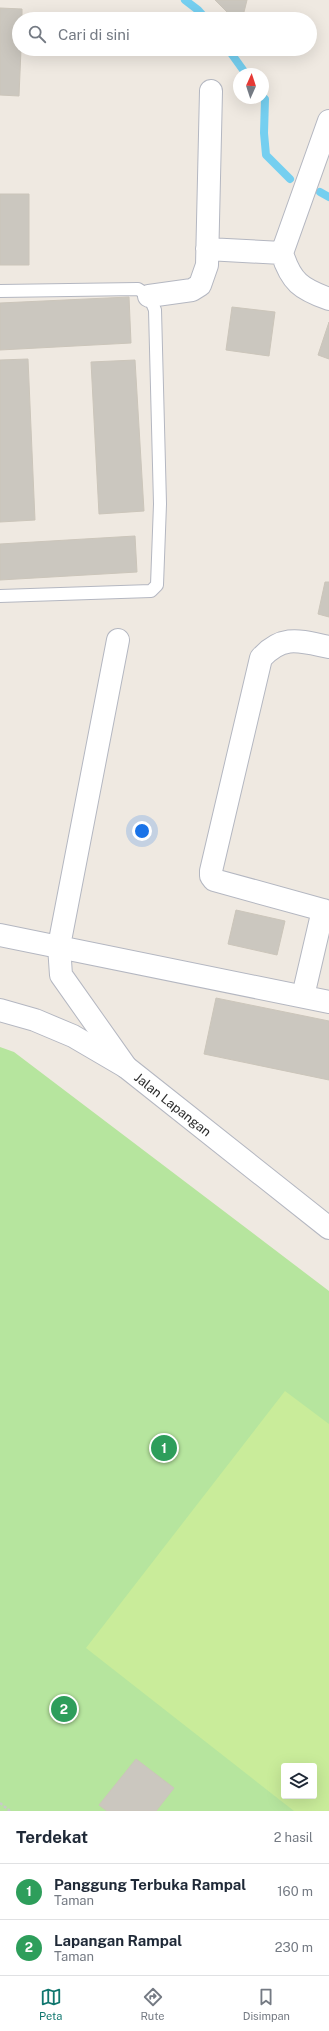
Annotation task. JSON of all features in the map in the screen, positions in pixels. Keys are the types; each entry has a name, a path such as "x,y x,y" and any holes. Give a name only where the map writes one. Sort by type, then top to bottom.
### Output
{"street":[{"path":"149,296 192,290 200,285 207,265 211,90"},
{"path":"329,121 282,253 286,268 295,282 307,291 329,299"},
{"path":"207,249 282,253"},
{"path":"118,640 59,946 61,975 126,1067"},
{"path":"303,996 326,911 214,880 211,876 211,871 261,658 270,648 282,642 298,640 329,647"},
{"path":"0,935 329,1002"},
{"name":"Jalan Lapangan","path":"0,1010 35,1020 73,1036 126,1067 329,1228"}],"lane":[{"path":"0,291 138,289 149,296 155,310 160,504 157,585 151,591 0,596"}],"path":[{"path":"0,1803 10,1811"}],"green space":[{"path":"0,1047 14,1052 329,1291 329,1811 0,1811"},
{"path":"285,1391 329,1424 329,1811 294,1811 86,1648"}],"building":[{"path":"215,0 247,0 244,12 227,12"},
{"path":"0,8 22,9 22,12 12,12 12,56 21,56 19,96 0,95"},
{"path":"0,194 29,194 29,265 0,265"},
{"path":"129,297 131,343 0,350 0,303"},
{"path":"232,307 275,312 269,356 226,350"},
{"path":"329,322 329,359 318,355"},
{"path":"28,359 35,520 0,522 0,360"},
{"path":"135,360 144,511 99,514 91,362"},
{"path":"135,536 137,572 0,580 0,544"},
{"path":"325,582 329,582 329,617 318,614"},
{"path":"236,910 285,921 277,955 228,944"},
{"path":"216,998 329,1021 329,1080 204,1054"},
{"path":"136,1759 174,1788 156,1811 107,1811 99,1805"}],"waterway":[{"path":"185,0 200,12"},
{"path":"233,56 242,68"},
{"path":"265,104 264,133 266,155 290,179"},
{"path":"320,192 329,197"}],"place":[{"name":"Panggung Terbuka Rampal","path":"164,1448"},
{"name":"Lapangan Rampal","path":"64,1709"}]}
